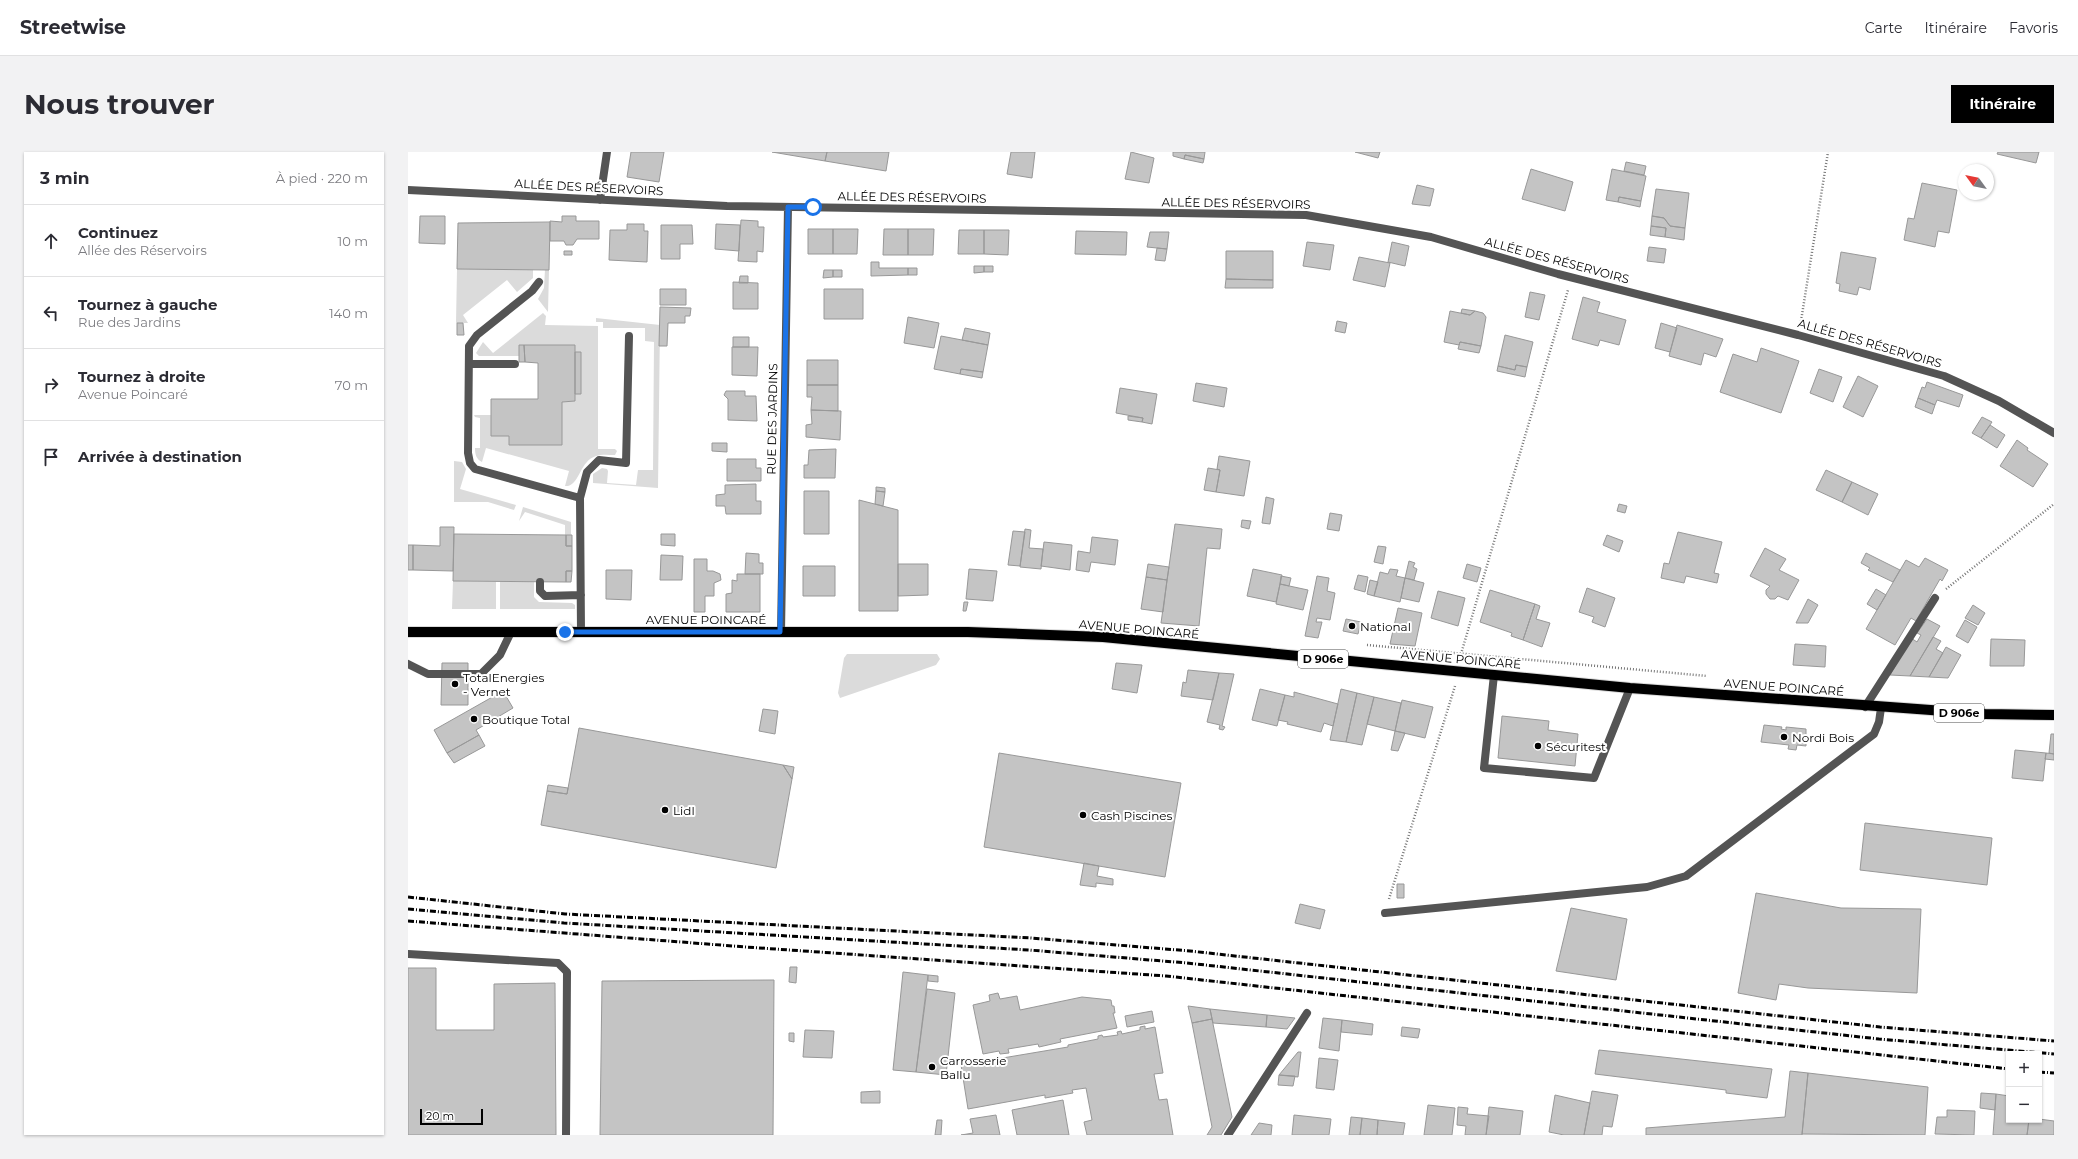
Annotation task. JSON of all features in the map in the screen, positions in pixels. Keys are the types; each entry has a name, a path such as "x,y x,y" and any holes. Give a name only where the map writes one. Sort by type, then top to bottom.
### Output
{"main road":[{"name":"AVENUE POINCARÉ","path":"408,632 968,632 1103,637 1630,688 1864,706"},
{"name":"D 906e","path":"1864,706 1985,714 2054,715"}],"street":[{"path":"600,200 608,152"},
{"name":"ALLÉE DES RÉSERVOIRS","path":"408,190 600,200 788,207 1306,215 1431,237 1572,277 1944,376 1999,401 2054,433"},
{"name":"RUE DES JARDINS","path":"780,632 788,207"},
{"path":"539,282 532,291 477,335 469,346 468,453 470,463 475,469 580,498"},
{"path":"581,632 580,498 587,472 599,460 626,463 629,336"},
{"path":"469,364 515,364"},
{"path":"540,582 540,591 545,596 581,595"},
{"path":"1864,706 1935,598"},
{"path":"408,664 428,674 481,674 500,655 510,632"},
{"path":"1494,675 1484,768 1499,770 1594,778 1630,688"},
{"path":"1385,913 1647,887 1686,876 1874,734 1879,722 1881,708"},
{"path":"408,954 558,963 567,972 566,1135"},
{"path":"1228,1135 1307,1013"}],"path":[{"path":"1798,336 1828,152"},
{"path":"1385,913 1453,691 1461,672 1462,654 1572,277"},
{"path":"1935,598 1986,556 2054,504"}],"shaded area":[{"path":"457,269 533,269 533,278 517,292 507,280 463,315 468,323 456,323"},
{"path":"545,269 549,270 548,312 538,299 544,288"},
{"path":"543,313 546,316 545,325 598,326 598,449 615,449 617,451 615,455 601,455 591,459 583,467 575,481 568,486 565,486 569,471 486,448 482,462 477,458 475,452 475,448 480,448 480,418 475,417 474,415 491,415 491,436 509,436 509,445 562,445 562,402 575,401 575,394 581,394 581,352 575,352 575,345 519,345 519,356 479,356 476,353 483,342 493,353"},
{"path":"596,318 660,325 658,488 593,483 593,474 602,468 607,469 608,471 607,483 636,485 638,470 653,470 654,342 645,341 645,328 603,328 603,322 596,322"},
{"path":"454,461 462,462 466,469 460,489 516,505 514,510 488,502 454,502"},
{"path":"523,507 571,522 571,535 565,535 565,525 525,512 519,521"},
{"path":"453,581 496,582 496,609 452,609"},
{"path":"500,582 534,582 534,597 539,602 572,603 575,605 575,609 500,609"},
{"path":"847,654 937,654 940,659 936,665 840,698 838,693 844,658"}],"building":[{"path":"631,152 664,152 659,182 627,177"},
{"path":"772,152 827,152 825,161"},
{"path":"827,152 889,152 886,171 825,161"},
{"path":"1011,152 1035,152 1032,178 1007,174"},
{"path":"1131,152 1154,158 1149,183 1125,179"},
{"path":"1173,152 1205,152 1204,159 1185,155 1184,159 1173,156"},
{"path":"1355,152 1380,152 1378,158"},
{"path":"1998,152 2039,152 2036,163 1997,154"},
{"path":"1185,155 1204,159 1203,163 1184,159"},
{"path":"1626,162 1646,166 1644,175 1624,171"},
{"path":"1531,169 1573,182 1565,211 1522,199"},
{"path":"1612,169 1646,176 1641,201 1619,197 1618,202 1606,200"},
{"path":"1922,183 1957,190 1949,233 1938,231 1935,247 1904,240 1908,218 1914,219"},
{"path":"1417,185 1434,189 1430,206 1412,204"},
{"path":"1656,189 1689,193 1685,228 1670,226 1664,218 1652,216"},
{"path":"1619,197 1641,201 1640,207 1618,202"},
{"path":"420,216 445,216 445,244 419,243"},
{"path":"562,216 576,216 576,221 599,221 599,239 577,239 573,245 566,245 564,241 550,241 550,221 562,222"},
{"path":"1652,216 1664,218 1670,226 1685,228 1684,240 1665,237 1666,228 1651,226"},
{"path":"741,220 758,221 758,227 764,227 763,252 757,251 757,262 738,261"},
{"path":"550,222 549,270 457,269 458,223"},
{"path":"627,224 644,224 644,231 648,231 647,262 609,260 610,230 627,230"},
{"path":"716,224 740,225 739,251 715,249"},
{"path":"661,225 692,225 693,244 680,244 680,259 661,259"},
{"path":"1651,226 1666,228 1665,237 1650,235"},
{"path":"808,229 833,229 833,254 808,254"},
{"path":"833,229 858,229 857,254 833,254"},
{"path":"884,229 908,229 908,255 883,255"},
{"path":"908,229 934,229 933,255 908,255"},
{"path":"959,230 984,230 984,254 958,254"},
{"path":"984,230 1009,230 1008,255 984,254"},
{"path":"1076,231 1127,232 1126,255 1075,254"},
{"path":"1150,232 1169,232 1167,249 1147,247"},
{"path":"1307,242 1334,245 1330,270 1303,266"},
{"path":"1392,242 1409,246 1405,266 1388,262"},
{"path":"1649,247 1666,249 1664,263 1647,261"},
{"path":"1157,248 1167,249 1165,261 1155,260"},
{"path":"564,251 572,251 572,255 564,255"},
{"path":"1226,251 1273,251 1273,280 1226,279"},
{"path":"1841,252 1876,258 1870,290 1859,287 1857,295 1839,291 1840,284 1836,283"},
{"path":"1359,257 1390,263 1385,287 1353,280"},
{"path":"871,262 879,262 879,268 908,268 908,275 871,276"},
{"path":"974,266 984,266 984,272 974,273"},
{"path":"984,266 993,266 993,272 984,272"},
{"path":"908,268 917,268 917,275 908,275"},
{"path":"824,270 833,270 833,277 823,278"},
{"path":"833,270 842,270 842,277 833,277"},
{"path":"740,276 748,276 748,283 739,283"},
{"path":"1226,279 1273,280 1273,288 1225,288"},
{"path":"733,282 758,283 758,309 733,309"},
{"path":"660,289 686,289 686,305 660,305"},
{"path":"824,289 863,289 863,319 824,319"},
{"path":"1530,292 1545,295 1539,320 1525,317"},
{"path":"1583,297 1600,302 1597,312 1626,320 1619,345 1600,340 1598,346 1572,339"},
{"path":"660,307 691,308 690,316 685,316 685,323 668,323 667,346 659,346"},
{"path":"1462,309 1475,311 1470,315 1461,313"},
{"path":"1450,311 1470,315 1475,311 1483,313 1486,317 1481,346 1460,342 1459,345 1444,342"},
{"path":"908,317 939,323 934,348 904,343"},
{"path":"1337,321 1347,323 1345,333 1335,331"},
{"path":"457,323 463,323 464,335 457,335"},
{"path":"1661,323 1677,328 1670,352 1655,348"},
{"path":"1677,325 1723,339 1716,357 1704,353 1701,365 1669,356"},
{"path":"965,328 990,333 988,345 962,340"},
{"path":"1505,335 1533,342 1527,367 1516,365 1515,370 1498,366"},
{"path":"941,336 988,345 983,372 961,369 960,374 934,369"},
{"path":"733,337 749,337 749,347 733,347"},
{"path":"1460,342 1481,346 1479,353 1458,349"},
{"path":"519,345 524,345 525,362 519,362"},
{"path":"524,345 575,345 575,401 562,402 562,445 509,445 509,436 491,436 491,399 538,399 538,363 525,362"},
{"path":"732,347 758,347 757,376 732,375"},
{"path":"1761,348 1799,361 1781,413 1720,392 1733,354 1757,362"},
{"path":"575,352 581,352 581,394 575,394"},
{"path":"807,360 838,360 838,385 807,385"},
{"path":"1516,365 1527,367 1525,377 1497,371 1498,366 1515,370"},
{"path":"961,369 983,372 982,378 960,374"},
{"path":"1819,369 1842,377 1833,402 1810,393"},
{"path":"1858,376 1878,386 1863,417 1843,407"},
{"path":"1927,382 1963,395 1959,407 1937,400 1935,405 1918,398 1922,387 1925,388"},
{"path":"1196,383 1227,388 1224,407 1193,401"},
{"path":"807,385 838,385 838,411 811,410 812,397 807,397"},
{"path":"1120,388 1157,394 1152,424 1142,422 1143,418 1116,413"},
{"path":"726,391 745,391 745,396 756,396 757,421 728,420 728,399 724,395"},
{"path":"1918,398 1935,405 1932,414 1915,407"},
{"path":"811,410 841,411 840,440 806,437 806,425 812,424"},
{"path":"1128,416 1143,418 1142,422 1128,420"},
{"path":"1982,417 1992,422 1981,438 1972,433"},
{"path":"1990,425 2005,435 1997,448 1981,438"},
{"path":"2017,440 2028,448 2027,450 2048,464 2033,487 2000,466"},
{"path":"712,443 727,443 727,452 712,451"},
{"path":"836,449 835,478 804,478 804,465 808,465 809,450"},
{"path":"1219,456 1250,461 1244,496 1216,492 1220,470 1217,469"},
{"path":"727,459 756,459 756,468 761,468 761,481 727,481"},
{"path":"1208,468 1220,470 1216,492 1204,490"},
{"path":"1826,470 1852,482 1842,502 1816,490"},
{"path":"1852,482 1878,494 1868,515 1842,502"},
{"path":"756,484 756,501 761,501 761,514 726,514 725,506 716,506 716,495 725,494 725,485"},
{"path":"876,487 885,488 885,492 876,491"},
{"path":"804,491 829,491 829,534 804,534"},
{"path":"876,491 885,492 883,506 875,504"},
{"path":"1266,497 1274,499 1270,524 1262,523"},
{"path":"859,500 898,510 898,611 859,611"},
{"path":"1619,504 1627,506 1625,513 1617,511"},
{"path":"1330,513 1342,515 1339,531 1327,529"},
{"path":"1242,520 1251,521 1249,529 1241,527"},
{"path":"1175,524 1222,529 1220,549 1207,548 1199,626 1161,623"},
{"path":"440,527 454,527 453,571 413,570 413,545 440,546"},
{"path":"1025,529 1031,530 1029,548 1043,549 1041,569 1020,567"},
{"path":"1013,531 1025,532 1020,566 1008,565"},
{"path":"1678,532 1722,542 1714,573 1719,574 1717,583 1686,576 1684,583 1661,578 1664,563 1669,564"},
{"path":"454,534 566,535 566,546 572,546 572,571 566,571 566,582 453,581"},
{"path":"661,534 675,534 675,546 661,545"},
{"path":"566,535 572,535 572,546 566,546"},
{"path":"1607,535 1623,541 1619,552 1603,545"},
{"path":"1092,537 1118,540 1115,565 1091,562 1089,572 1076,570 1078,551 1090,553"},
{"path":"1044,542 1072,545 1070,570 1041,566"},
{"path":"408,545 413,545 413,570 408,570"},
{"path":"1378,546 1386,547 1383,564 1374,562"},
{"path":"1765,548 1786,559 1779,570 1799,580 1788,600 1778,596 1775,599 1770,599 1766,594 1766,590 1770,586 1750,576"},
{"path":"746,553 759,554 759,563 763,563 763,574 745,574"},
{"path":"1866,553 1900,570 1893,582 1868,570 1870,568 1861,563"},
{"path":"661,555 683,556 682,580 660,580"},
{"path":"1925,558 1948,570 1942,581 1940,579 1916,621 1911,618 1895,645 1866,629 1906,560 1919,567"},
{"path":"694,559 707,559 707,571 713,571 720,574 721,580 714,583 714,596 705,596 705,612 694,612"},
{"path":"1409,561 1415,563 1413,567 1417,569 1414,580 1405,578"},
{"path":"898,564 928,564 928,595 898,596"},
{"path":"1148,564 1169,567 1167,580 1146,577"},
{"path":"1467,564 1481,568 1477,582 1463,578"},
{"path":"803,566 835,566 835,596 803,596"},
{"path":"969,569 997,571 993,601 966,599"},
{"path":"1253,569 1282,575 1276,602 1247,596"},
{"path":"1390,569 1398,570 1396,576 1405,578 1400,602 1374,596 1380,572 1388,574"},
{"path":"606,570 632,570 631,600 606,599"},
{"path":"566,571 572,571 571,582 566,582"},
{"path":"737,574 760,574 760,612 726,612 726,594 732,593 732,580 737,581"},
{"path":"1358,575 1368,577 1365,592 1354,589"},
{"path":"1281,576 1291,578 1289,586 1280,584"},
{"path":"1317,576 1329,578 1327,591 1335,593 1330,620 1317,618 1316,622 1322,622 1318,638 1305,636"},
{"path":"1146,577 1167,580 1163,612 1141,609"},
{"path":"1405,578 1424,583 1419,602 1401,598"},
{"path":"1370,580 1378,582 1374,596 1367,594"},
{"path":"1280,584 1308,590 1303,610 1276,604"},
{"path":"1587,588 1615,598 1605,627 1592,622 1594,617 1579,612"},
{"path":"1876,589 1886,595 1877,610 1867,604"},
{"path":"1490,590 1535,604 1523,640 1511,636 1512,633 1480,622"},
{"path":"1438,591 1465,598 1458,626 1431,618"},
{"path":"1808,599 1818,605 1808,623 1796,623"},
{"path":"964,602 968,602 966,611 963,611"},
{"path":"1535,604 1540,606 1536,619 1550,623 1542,647 1523,640"},
{"path":"1973,605 1985,613 1978,625 1965,618"},
{"path":"1398,608 1422,613 1415,646 1390,644"},
{"name":"National","path":"1346,619 1361,622 1358,634 1343,631"},
{"path":"1927,619 1940,626 1910,676 1890,675 1911,638 1917,642 1921,635 1917,633"},
{"path":"1965,620 1977,627 1968,643 1956,636"},
{"path":"1933,637 1941,641 1936,649 1943,653 1929,677 1910,676"},
{"path":"1991,639 2025,640 2024,666 1990,666"},
{"path":"1795,644 1826,646 1825,667 1793,665"},
{"path":"1946,647 1961,655 1948,678 1929,677"},
{"name":"TotalEnergies - Vernet","path":"442,663 468,663 468,705 441,705"},
{"path":"1116,663 1142,665 1137,693 1112,689"},
{"path":"1188,670 1219,673 1213,700 1181,696 1183,682 1186,683"},
{"path":"1219,673 1234,674 1222,726 1225,727 1223,730 1219,729 1220,725 1207,722"},
{"path":"1260,689 1285,695 1277,726 1252,720"},
{"path":"1341,689 1357,693 1346,742 1330,740"},
{"name":"Boutique Total","path":"503,691 513,708 476,730 479,735 447,753 434,730"},
{"path":"1294,692 1338,704 1333,726 1324,723 1321,732 1287,724 1288,722 1278,720 1285,695 1294,697"},
{"path":"1357,693 1374,697 1362,745 1346,742"},
{"path":"1374,697 1401,703 1395,731 1367,724"},
{"path":"1402,700 1433,707 1425,738 1395,731"},
{"path":"763,709 778,711 775,734 759,731"},
{"name":"Sécuritest","path":"1502,716 1549,721 1548,730 1578,734 1575,766 1498,758"},
{"name":"Nordi Bois","path":"1764,725 1782,727 1781,729 1786,730 1786,727 1806,729 1806,746 1797,745 1796,750 1788,749 1789,745 1761,742"},
{"name":"Lidl","path":"579,728 783,765 792,779 776,868 541,825 547,791 567,794"},
{"path":"1395,731 1405,733 1398,751 1391,750"},
{"path":"2051,734 2054,734 2054,754 2049,753"},
{"path":"479,735 485,746 454,763 447,753"},
{"path":"2015,750 2046,753 2043,781 2012,778"},
{"name":"Cash Piscines","path":"999,753 1181,783 1165,877 984,847"},
{"path":"2046,753 2054,754 2054,760 2045,759"},
{"path":"783,765 794,767 792,779"},
{"path":"548,785 568,788 567,794 547,791"},
{"path":"1865,823 1992,838 1987,885 1860,870"},
{"path":"1084,863 1099,866 1097,876 1113,879 1113,885 1096,883 1096,887 1080,885"},
{"path":"1397,884 1404,884 1404,898 1397,898"},
{"path":"1756,893 1841,908 1921,909 1917,993 1808,988 1779,984 1776,1000 1738,993"},
{"path":"1300,904 1325,910 1320,929 1295,923"},
{"path":"1571,908 1627,919 1616,980 1556,971"},
{"path":"790,967 797,967 796,983 789,982"},
{"path":"408,968 436,968 436,1030 494,1030 494,984 555,983 556,1135 408,1135"},
{"path":"903,972 928,975 916,1072 893,1070"},
{"path":"928,975 938,976 938,982 928,981"},
{"path":"774,980 773,1135 600,1135 602,981"},
{"path":"927,989 955,993 946,1075 916,1072"},
{"path":"998,993 1000,999 1017,996 1020,1010 1082,997 1111,1000 1112,1006 1114,1006 1115,1013 1113,1013 1117,1028 1060,1039 1061,1042 1039,1047 1038,1044 1008,1049 1009,1053 1000,1054 999,1051 983,1054 973,1005 990,1001 989,995"},
{"path":"1188,1006 1210,1009 1212,1019 1192,1023"},
{"path":"1210,1009 1267,1015 1266,1027 1213,1023"},
{"path":"1152,1011 1154,1022 1127,1027 1125,1016"},
{"path":"1267,1015 1295,1018 1287,1029 1266,1027"},
{"path":"1323,1018 1342,1020 1339,1051 1319,1048"},
{"path":"1212,1019 1232,1117 1221,1135 1207,1135 1212,1127 1192,1023"},
{"path":"1342,1020 1373,1024 1372,1035 1341,1032"},
{"path":"1145,1026 1145,1029 1155,1027 1163,1073 1154,1074 1159,1100 1167,1099 1173,1135 1087,1135 1084,1122 1092,1120 1086,1088 1072,1090 1073,1093 1045,1098 1045,1095 968,1109 961,1065 1068,1047 1068,1045 1098,1039 1098,1036 1102,1035 1103,1037 1118,1035 1117,1032 1121,1031 1122,1034 1140,1030 1140,1027"},
{"path":"1402,1027 1420,1029 1418,1038 1401,1036"},
{"path":"805,1030 834,1031 832,1058 803,1057"},
{"path":"789,1033 794,1033 794,1042 789,1041"},
{"path":"1599,1050 1772,1069 1767,1098 1726,1093 1726,1090 1595,1074"},
{"path":"1298,1052 1301,1052 1298,1077 1279,1075"},
{"path":"1319,1058 1338,1060 1334,1090 1316,1088"},
{"path":"1790,1071 1808,1073 1802,1135 1646,1135 1646,1128 1785,1117"},
{"path":"1808,1073 1928,1087 1925,1135 1802,1134"},
{"path":"1279,1075 1295,1076 1293,1086 1278,1085"},
{"path":"880,1091 880,1103 861,1103 861,1092"},
{"path":"1592,1091 1618,1095 1612,1127 1603,1126 1602,1135 1584,1135"},
{"path":"1981,1093 1996,1094 1995,1110 1980,1108"},
{"path":"1996,1094 2006,1096 2006,1123 2029,1123 2027,1135 1993,1135"},
{"path":"1555,1095 1590,1103 1584,1135 1564,1135 1549,1132"},
{"path":"1063,1100 1069,1135 1017,1135 1012,1110"},
{"path":"1428,1105 1455,1108 1452,1135 1424,1135"},
{"path":"1458,1107 1468,1108 1467,1114 1489,1116 1486,1135 1465,1135 1466,1126 1457,1125"},
{"path":"1489,1107 1523,1111 1520,1135 1486,1135"},
{"path":"1947,1110 1975,1111 1974,1135 1935,1134 1937,1117 1947,1117"},
{"path":"996,1115 1000,1135 961,1135 973,1133 970,1119"},
{"path":"1294,1115 1331,1119 1329,1135 1292,1135"},
{"path":"1351,1117 1362,1118 1360,1135 1349,1135"},
{"path":"1362,1118 1378,1120 1377,1135 1360,1135"},
{"path":"2042,1119 2054,1121 2054,1135 2027,1135 2029,1123 2042,1123"},
{"path":"937,1120 942,1120 941,1135 935,1135"},
{"path":"1378,1120 1405,1123 1403,1135 1377,1135"},
{"path":"1259,1123 1272,1125 1271,1135 1251,1135"}],"railway":[{"path":"408,897 565,914 1031,938 1190,951 1880,1027 2054,1041"},
{"path":"408,909 564,923 1029,950 1187,963 1879,1039 2054,1054"},
{"path":"408,921 746,947 1166,976 2006,1069"},
{"path":"2042,1072 2054,1073"}],"place":[{"name":"National","path":"1352,626"},
{"name":"TotalEnergies - Vernet","path":"455,684"},
{"name":"Boutique Total","path":"474,719"},
{"name":"Nordi Bois","path":"1784,737"},
{"name":"Sécuritest","path":"1538,746"},
{"name":"Lidl","path":"665,810"},
{"name":"Cash Piscines","path":"1083,815"},
{"name":"Carrosserie Ballu","path":"932,1067"}],"route":[{"path":"565,632 780,632 788,207 813,207"}]}
